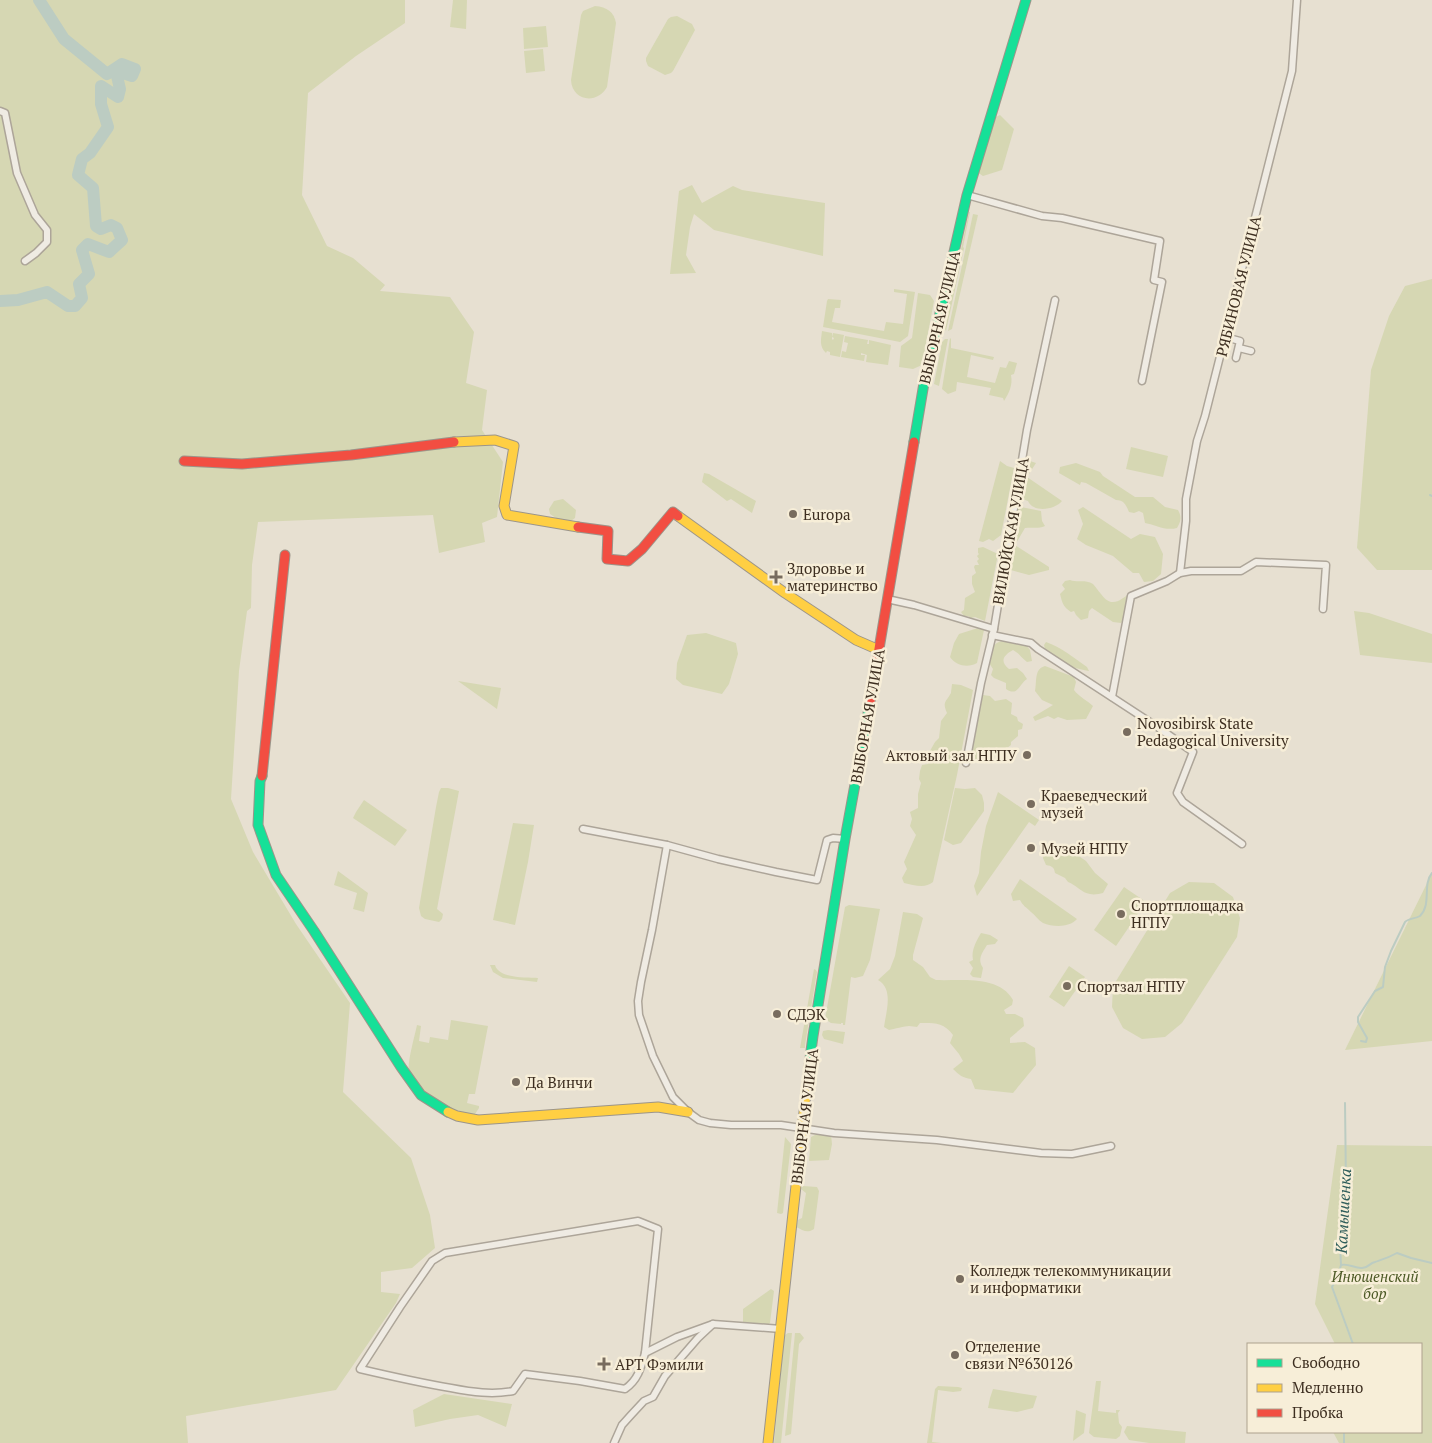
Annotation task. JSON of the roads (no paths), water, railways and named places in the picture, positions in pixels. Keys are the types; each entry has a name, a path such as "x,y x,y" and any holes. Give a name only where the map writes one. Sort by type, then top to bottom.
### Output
{"street":[{"name":"ВЫБОРНАЯ УЛИЦА","path":"768,1443 813,1036 924,382 967,195 1026,0"},
{"name":"РЯБИНОВАЯ УЛИЦА","path":"1180,573 1186,521 1186,499 1198,441 1206,416 1292,71 1297,0"},
{"path":"0,111 5,112 17,173 35,215 47,230 47,242 25,261"},
{"path":"967,195 1042,216 1062,218 1160,241 1154,280 1162,282 1142,381"},
{"name":"ВИЛЮЙСКАЯ УЛИЦА","path":"966,763 993,632 1027,430 1055,300"},
{"path":"1225,337 1240,341 1236,358"},
{"path":"1238,348 1251,350"},
{"path":"184,461 242,464 351,455 440,442 495,440 514,446 504,506 507,515 566,526 608,531 607,559 628,562 673,512 785,593 856,640 879,650"},
{"path":"285,555 263,771 260,781 258,825 276,875 323,944 420,1095 447,1112 472,1119 658,1107 688,1112"},
{"path":"1112,697 1131,596 1167,582 1180,573 1208,570 1241,571 1256,562 1326,566 1324,609"},
{"path":"887,599 914,605 1031,643 1194,752 1177,793 1183,802 1242,844"},
{"path":"583,829 667,845 718,859 817,880 827,840 833,838 846,839"},
{"path":"667,845 638,1000 639,1015 653,1056 668,1088 688,1112 699,1120 731,1125 780,1125 834,1133 938,1140 1041,1153 1072,1154 1111,1146"},
{"path":"645,1353 658,1229 638,1221 445,1253 432,1261 360,1370 426,1384 473,1392 499,1394 513,1391 525,1374 625,1389 635,1380 645,1353 712,1324 781,1329"},
{"path":"614,1443 622,1425 644,1401 653,1397 665,1376 712,1324"}],"waterway":[{"path":"0,301 18,300 47,292 68,306 75,306 82,298 79,284 89,274 82,250 88,244 109,252 122,240 117,228 111,225 101,229 96,226 93,188 78,175 82,159 90,153 108,127 101,104 101,86 118,97 120,89 117,76 123,73 132,76 135,69 122,64 107,74 64,39 39,0"},
{"name":"Камышенка","path":"1361,1041 1366,1042 1367,1038 1358,1022 1358,1017 1375,991 1383,987 1385,967 1405,922 1420,916 1424,911 1429,878 1432,873"},
{"name":"Камышенка","path":"1345,1103 1346,1187 1340,1245 1341,1265 1332,1287 1353,1343"},
{"path":"1341,1265 1363,1268 1397,1253 1432,1263"},
{"name":"Камышенка","path":"1344,1433 1344,1443"}],"place":[{"name":"Europa","path":"793,514"},
{"name":"Здоровье и материнство","path":"776,577"},
{"name":"Novosibirsk State Pedagogical University","path":"1127,732"},
{"name":"Актовый зал НГПУ","path":"1027,755"},
{"name":"Краеведческий музей","path":"1031,804"},
{"name":"Музей НГПУ","path":"1031,848"},
{"name":"Спортплощадка НГПУ","path":"1121,914"},
{"name":"Спортзал НГПУ","path":"1067,986"},
{"name":"СДЭК","path":"777,1014"},
{"name":"Да Винчи","path":"516,1082"},
{"name":"Колледж телекоммуникации и информатики","path":"960,1279"},
{"name":"Отделение связи №630126","path":"955,1355"},
{"name":"АРТ Фэмили","path":"604,1364"}],"park label":[{"name":"Инюшенский бор","path":"1375,1284"}]}
